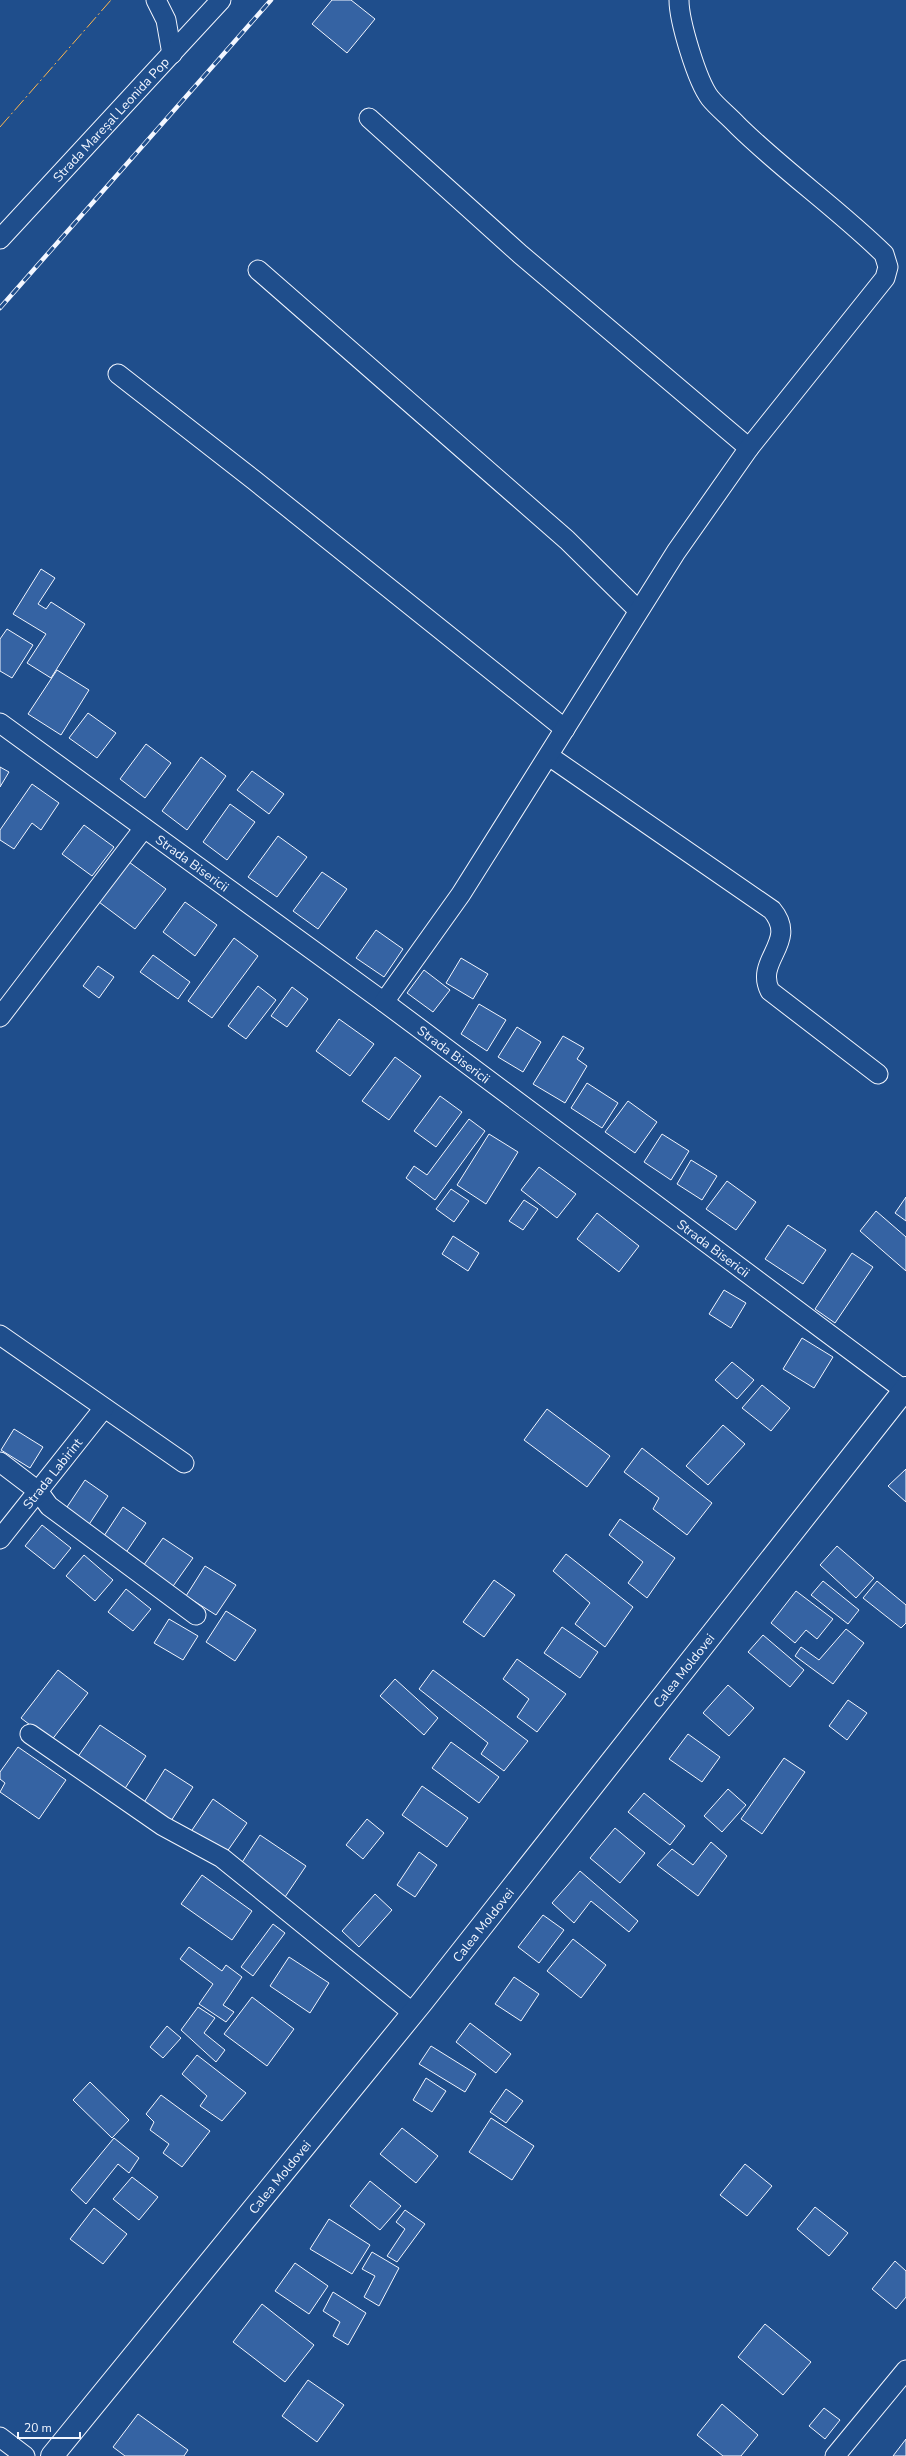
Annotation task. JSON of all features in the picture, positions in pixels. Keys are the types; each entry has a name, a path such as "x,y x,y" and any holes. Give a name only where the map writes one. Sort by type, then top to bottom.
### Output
{"highway":[{"name":"Calea Moldovei","path":"52,2456 413,2013 905,1389"}],"street":[{"path":"156,0 166,20 172,54"},
{"name":"Strada Mareșal Leonida Pop","path":"0,239 221,0"},
{"path":"384,1002 461,894 549,756 638,610 680,546 749,448 879,288 885,278 888,267 884,254 752,140 710,97 701,83 679,10 679,0"},
{"path":"369,118 520,254 749,448"},
{"path":"258,270 561,535 638,610"},
{"path":"118,374 254,480 565,729"},
{"name":"Strada Bisericii","path":"0,724 384,1002 905,1389"},
{"path":"549,756 772,910 780,924 782,937 766,974 766,983 770,991 878,1074"},
{"path":"0,1017 144,828"},
{"path":"0,1335 184,1463"},
{"name":"Strada Labirint","path":"0,1539 104,1408"},
{"path":"0,1462 38,1492 49,1506 196,1615"},
{"path":"30,1734 163,1826 222,1858 413,2013"},
{"path":"835,2456 906,2370"},
{"path":"0,2437 26,2456"}],"building":[{"path":"332,0 351,0 375,19 347,53 312,24"},
{"path":"41,569 55,578 38,604 46,609 51,602 85,624 51,678 27,663 46,634 13,614"},
{"path":"7,629 33,645 12,678 0,671 0,639"},
{"path":"57,670 89,690 61,735 28,714"},
{"path":"88,713 116,733 97,758 69,738"},
{"path":"146,744 171,763 145,798 120,779"},
{"path":"201,757 226,776 187,830 162,811"},
{"path":"0,767 9,772 0,787"},
{"path":"252,771 284,794 269,814 237,790"},
{"path":"32,784 59,803 41,830 32,823 14,849 0,840 0,830"},
{"path":"230,804 255,822 227,860 203,842"},
{"path":"84,825 114,847 92,876 62,854"},
{"path":"278,836 307,857 277,897 248,877"},
{"path":"129,862 166,889 135,929 99,902"},
{"path":"322,872 347,889 318,929 293,911"},
{"path":"185,902 217,925 195,956 163,932"},
{"path":"376,930 403,949 384,977 356,958"},
{"path":"234,938 258,956 212,1018 188,1001"},
{"path":"153,955 190,982 178,999 140,972"},
{"path":"461,958 488,974 473,999 446,983"},
{"path":"98,966 114,977 99,998 83,986"},
{"path":"424,970 450,990 433,1012 407,993"},
{"path":"258,986 276,1000 246,1039 228,1026"},
{"path":"292,987 308,999 287,1027 271,1016"},
{"path":"479,1004 506,1020 487,1051 461,1034"},
{"path":"339,1019 374,1044 350,1076 316,1051"},
{"path":"517,1027 541,1042 523,1072 498,1057"},
{"path":"563,1036 584,1048 577,1059 587,1066 565,1103 533,1084"},
{"path":"395,1057 421,1076 389,1120 362,1101"},
{"path":"587,1083 618,1103 602,1128 571,1108"},
{"path":"440,1096 462,1112 436,1147 414,1131"},
{"path":"628,1101 657,1122 635,1153 605,1132"},
{"path":"469,1119 485,1131 435,1200 406,1178 414,1166 427,1175"},
{"path":"489,1134 518,1152 486,1204 457,1185"},
{"path":"662,1134 689,1151 671,1180 644,1162"},
{"path":"691,1160 717,1176 702,1200 677,1184"},
{"path":"539,1167 576,1194 557,1218 521,1190"},
{"path":"727,1181 756,1202 736,1230 706,1209"},
{"path":"451,1189 469,1201 454,1222 436,1209"},
{"path":"906,1197 906,1221 895,1213"},
{"path":"524,1200 538,1209 523,1230 509,1221"},
{"path":"876,1211 906,1237 906,1271 860,1231"},
{"path":"597,1213 639,1246 619,1272 577,1239"},
{"path":"788,1225 826,1250 803,1284 765,1259"},
{"path":"453,1236 479,1253 468,1271 442,1254"},
{"path":"852,1253 873,1267 835,1323 815,1309"},
{"path":"724,1290 746,1303 731,1328 709,1314"},
{"path":"802,1338 833,1357 814,1388 783,1369"},
{"path":"732,1362 754,1380 737,1399 715,1380"},
{"path":"762,1385 790,1408 771,1431 742,1408"},
{"path":"547,1409 610,1456 587,1487 524,1440"},
{"path":"723,1425 745,1444 708,1485 686,1466"},
{"path":"14,1429 43,1447 30,1468 1,1450"},
{"path":"642,1448 712,1503 687,1535 653,1509 659,1498 624,1472"},
{"path":"906,1469 906,1502 888,1486"},
{"path":"85,1480 108,1496 88,1526 65,1510"},
{"path":"123,1507 146,1523 125,1554 102,1539"},
{"path":"620,1519 675,1558 647,1598 628,1583 643,1562 609,1535"},
{"path":"42,1525 71,1548 54,1569 25,1546"},
{"path":"163,1538 193,1558 171,1589 141,1569"},
{"path":"837,1546 874,1578 856,1598 820,1565"},
{"path":"566,1554 633,1607 605,1647 575,1624 590,1603 553,1571"},
{"path":"84,1555 113,1580 95,1601 66,1576"},
{"path":"205,1566 236,1585 216,1615 186,1596"},
{"path":"494,1580 515,1595 484,1637 463,1622"},
{"path":"823,1581 859,1610 848,1624 811,1595"},
{"path":"877,1581 906,1605 906,1623 901,1628 863,1598"},
{"path":"126,1589 151,1609 133,1631 108,1612"},
{"path":"796,1591 833,1619 817,1639 806,1630 795,1643 771,1623"},
{"path":"226,1611 256,1630 235,1661 206,1642"},
{"path":"169,1619 198,1636 183,1660 154,1643"},
{"path":"562,1627 598,1652 580,1678 544,1653"},
{"path":"846,1629 864,1643 833,1684 795,1656 801,1647 819,1660"},
{"path":"763,1635 804,1670 790,1687 748,1652"},
{"path":"517,1659 566,1694 537,1732 517,1717 529,1699 503,1679"},
{"path":"58,1670 88,1693 51,1741 21,1718"},
{"path":"433,1670 528,1741 504,1771 481,1754 488,1743 419,1689"},
{"path":"395,1679 438,1718 424,1735 380,1696"},
{"path":"728,1685 754,1708 729,1736 703,1713"},
{"path":"848,1700 867,1713 847,1740 829,1726"},
{"path":"100,1725 146,1756 124,1790 77,1758"},
{"path":"688,1734 720,1757 702,1782 669,1759"},
{"path":"451,1742 499,1777 479,1803 432,1768"},
{"path":"18,1747 66,1780 39,1819 0,1792 5,1783 0,1779 0,1772"},
{"path":"784,1758 805,1772 762,1834 741,1819"},
{"path":"165,1769 193,1787 171,1821 143,1804"},
{"path":"422,1786 468,1818 447,1847 402,1815"},
{"path":"728,1789 746,1805 722,1832 704,1816"},
{"path":"644,1793 685,1826 670,1845 628,1812"},
{"path":"213,1799 247,1823 224,1856 190,1833"},
{"path":"367,1819 384,1833 363,1859 346,1845"},
{"path":"615,1828 645,1853 620,1883 590,1858"},
{"path":"260,1835 306,1866 285,1897 239,1867"},
{"path":"711,1842 727,1856 698,1896 657,1865 672,1849 693,1865"},
{"path":"419,1852 437,1865 415,1897 397,1885"},
{"path":"580,1871 638,1921 629,1932 591,1901 574,1923 552,1903"},
{"path":"202,1875 252,1911 232,1940 181,1904"},
{"path":"375,1894 392,1910 359,1947 342,1931"},
{"path":"543,1915 564,1930 539,1963 518,1947"},
{"path":"273,1924 285,1933 253,1976 241,1967"},
{"path":"573,1939 606,1965 581,1998 547,1971"},
{"path":"189,1947 222,1971 226,1965 242,1977 223,2005 234,2012 226,2022 199,2004 213,1984 180,1959"},
{"path":"289,1957 329,1983 310,2013 270,1986"},
{"path":"514,1977 539,1994 521,2021 495,2004"},
{"path":"252,1997 294,2029 267,2066 224,2034"},
{"path":"198,2007 215,2018 204,2033 225,2050 216,2062 181,2030"},
{"path":"470,2023 511,2054 496,2073 456,2042"},
{"path":"167,2026 181,2038 163,2058 150,2047"},
{"path":"431,2046 476,2074 465,2092 419,2064"},
{"path":"197,2055 246,2093 222,2121 200,2106 207,2096 182,2074"},
{"path":"426,2078 446,2091 432,2112 413,2100"},
{"path":"90,2082 129,2120 112,2138 73,2100"},
{"path":"506,2089 523,2101 506,2123 490,2112"},
{"path":"161,2095 210,2131 182,2167 163,2153 169,2144 150,2130 154,2122 146,2114"},
{"path":"491,2118 534,2146 512,2180 469,2152"},
{"path":"402,2128 438,2156 416,2183 380,2154"},
{"path":"114,2138 139,2158 129,2173 118,2164 86,2204 71,2190"},
{"path":"745,2164 772,2186 747,2216 720,2195"},
{"path":"132,2177 158,2197 139,2220 113,2199"},
{"path":"370,2181 401,2206 380,2230 350,2206"},
{"path":"815,2207 848,2233 829,2256 797,2229"},
{"path":"94,2208 127,2234 103,2264 70,2239"},
{"path":"405,2210 425,2224 397,2262 387,2256 405,2229 396,2222"},
{"path":"329,2219 370,2245 352,2274 310,2249"},
{"path":"372,2252 399,2268 379,2306 364,2297 375,2276 362,2269"},
{"path":"895,2261 906,2271 906,2297 896,2309 872,2289"},
{"path":"295,2263 328,2286 309,2314 275,2291"},
{"path":"333,2292 366,2313 348,2345 333,2336 340,2322 323,2311"},
{"path":"262,2304 314,2345 285,2382 233,2342"},
{"path":"765,2324 811,2362 783,2395 738,2357"},
{"path":"308,2380 344,2405 317,2442 282,2416"},
{"path":"722,2404 758,2435 741,2456 723,2456 697,2435"},
{"path":"824,2408 840,2420 825,2439 809,2426"},
{"path":"138,2414 188,2450 184,2456 125,2456 113,2447"},
{"path":"906,2439 906,2456 893,2456"}],"railway":[{"path":"0,308 271,0"}],"power":[{"path":"0,127 111,0"}]}
